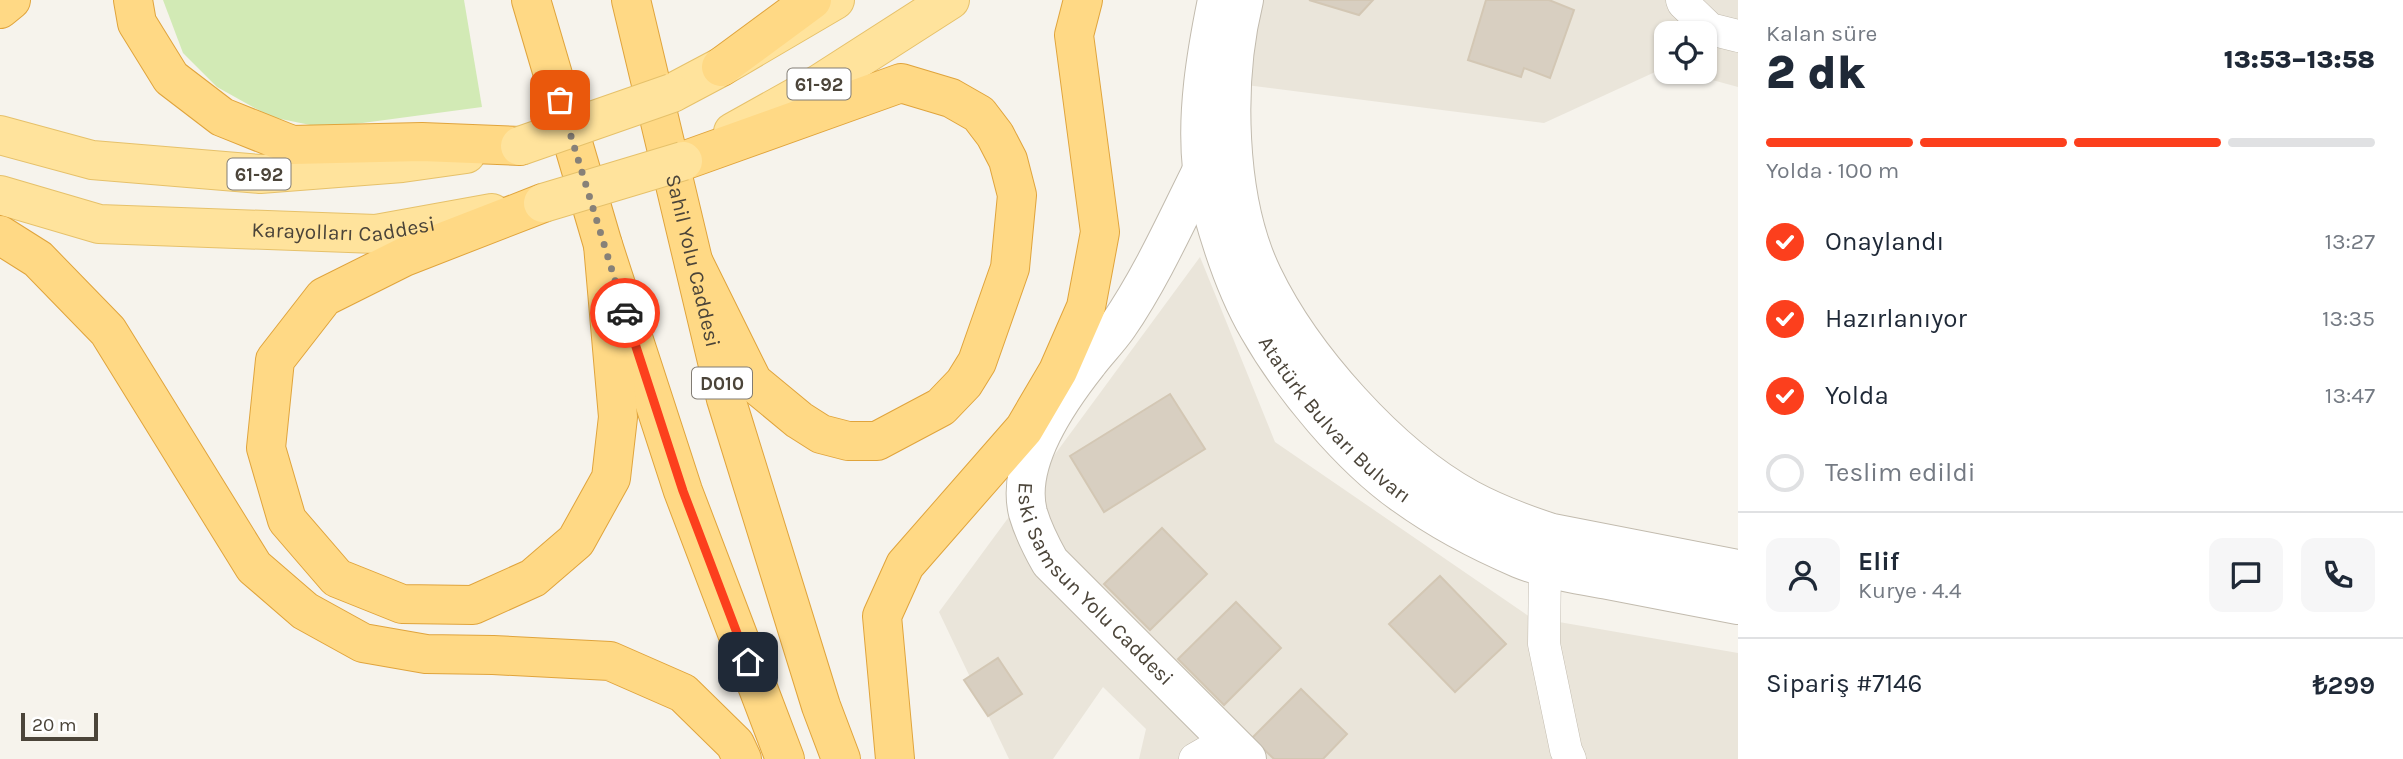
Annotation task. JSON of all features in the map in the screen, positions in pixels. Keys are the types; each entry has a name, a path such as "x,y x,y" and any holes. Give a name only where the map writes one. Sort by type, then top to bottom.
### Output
{"highway":[{"path":"0,9 11,0"},
{"path":"133,0 137,23 171,78 222,117 292,145 422,142 520,146"},
{"path":"531,0 603,245 683,491 785,759"},
{"path":"721,67 812,0"},
{"path":"895,759 882,616 905,565 1024,429 1058,371 1086,307 1100,232 1074,35 1083,0"},
{"name":"Sahil Yolu Caddesi","path":"632,3 726,399 821,706 841,759"},
{"path":"683,161 901,83 951,98 979,114 995,135 1008,160 1017,195 1010,268 977,362 964,383 941,407 877,440 848,441 821,434 799,420 753,382 694,263"},
{"path":"543,204 404,257 324,297 275,360 266,448 287,520 337,578 402,604 473,605 533,578 576,541 611,478 618,417 603,245"},
{"path":"0,235 38,259 108,331 254,567 305,611 363,643 426,654 610,661 683,693 735,744 742,759"}],"main road":[{"name":"61-92","path":"0,135 92,160 260,174 402,163 520,146 672,93 835,0"},
{"name":"61-92","path":"683,161 819,84 950,0"},
{"name":"Karayolları Caddesi","path":"0,195 99,224 376,234 543,204 683,161"}],"street":[{"name":"Atatürk Bulvarı Bulvarı","path":"1217,0 1206,53 1201,128 1202,170 1218,234 1258,328 1293,379 1334,431 1368,466 1403,495 1464,533 1523,560 1738,605"},
{"name":"Atatürk Bulvarı Bulvarı","path":"1244,0 1238,23 1232,130 1235,177 1248,235 1262,275 1288,318 1353,405 1437,478 1468,498 1523,523 1552,533 1738,569"},
{"path":"1682,0 1710,29 1738,36"},
{"name":"Eski Samsun Yolu Caddesi","path":"1202,170 1118,327 1086,365 1053,414 1031,458 1026,481 1028,511 1050,562 1237,749"},
{"path":"1545,566 1544,644 1570,759"},
{"path":"1195,759 1237,749"}],"shaded area":[{"path":"1238,0 1738,0 1738,87 1717,81 1717,21 1654,21 1654,73 1544,123 1246,85"},
{"path":"1200,257 1275,442 1530,617 1738,653 1738,759 1139,759 1146,729 1103,687 1053,759 1009,759 939,612"}],"green space":[{"path":"163,0 464,0 482,107 325,128 271,117 217,87 183,53"}],"building":[{"path":"1309,0 1373,0 1359,15"},
{"path":"1486,0 1549,0 1574,10 1550,78 1524,68 1521,77 1468,60"},
{"path":"1170,394 1205,449 1104,512 1070,456"},
{"path":"1162,528 1207,574 1150,630 1104,584"},
{"path":"1440,576 1506,644 1455,692 1389,624"},
{"path":"1236,602 1281,648 1224,705 1178,659"},
{"path":"998,658 1022,694 988,716 964,680"},
{"path":"1301,689 1347,734 1323,759 1274,759 1252,738"}],"way so far":[{"path":"560,100 625,313"}],"route":[{"path":"625,313 683,491 748,662"}]}
